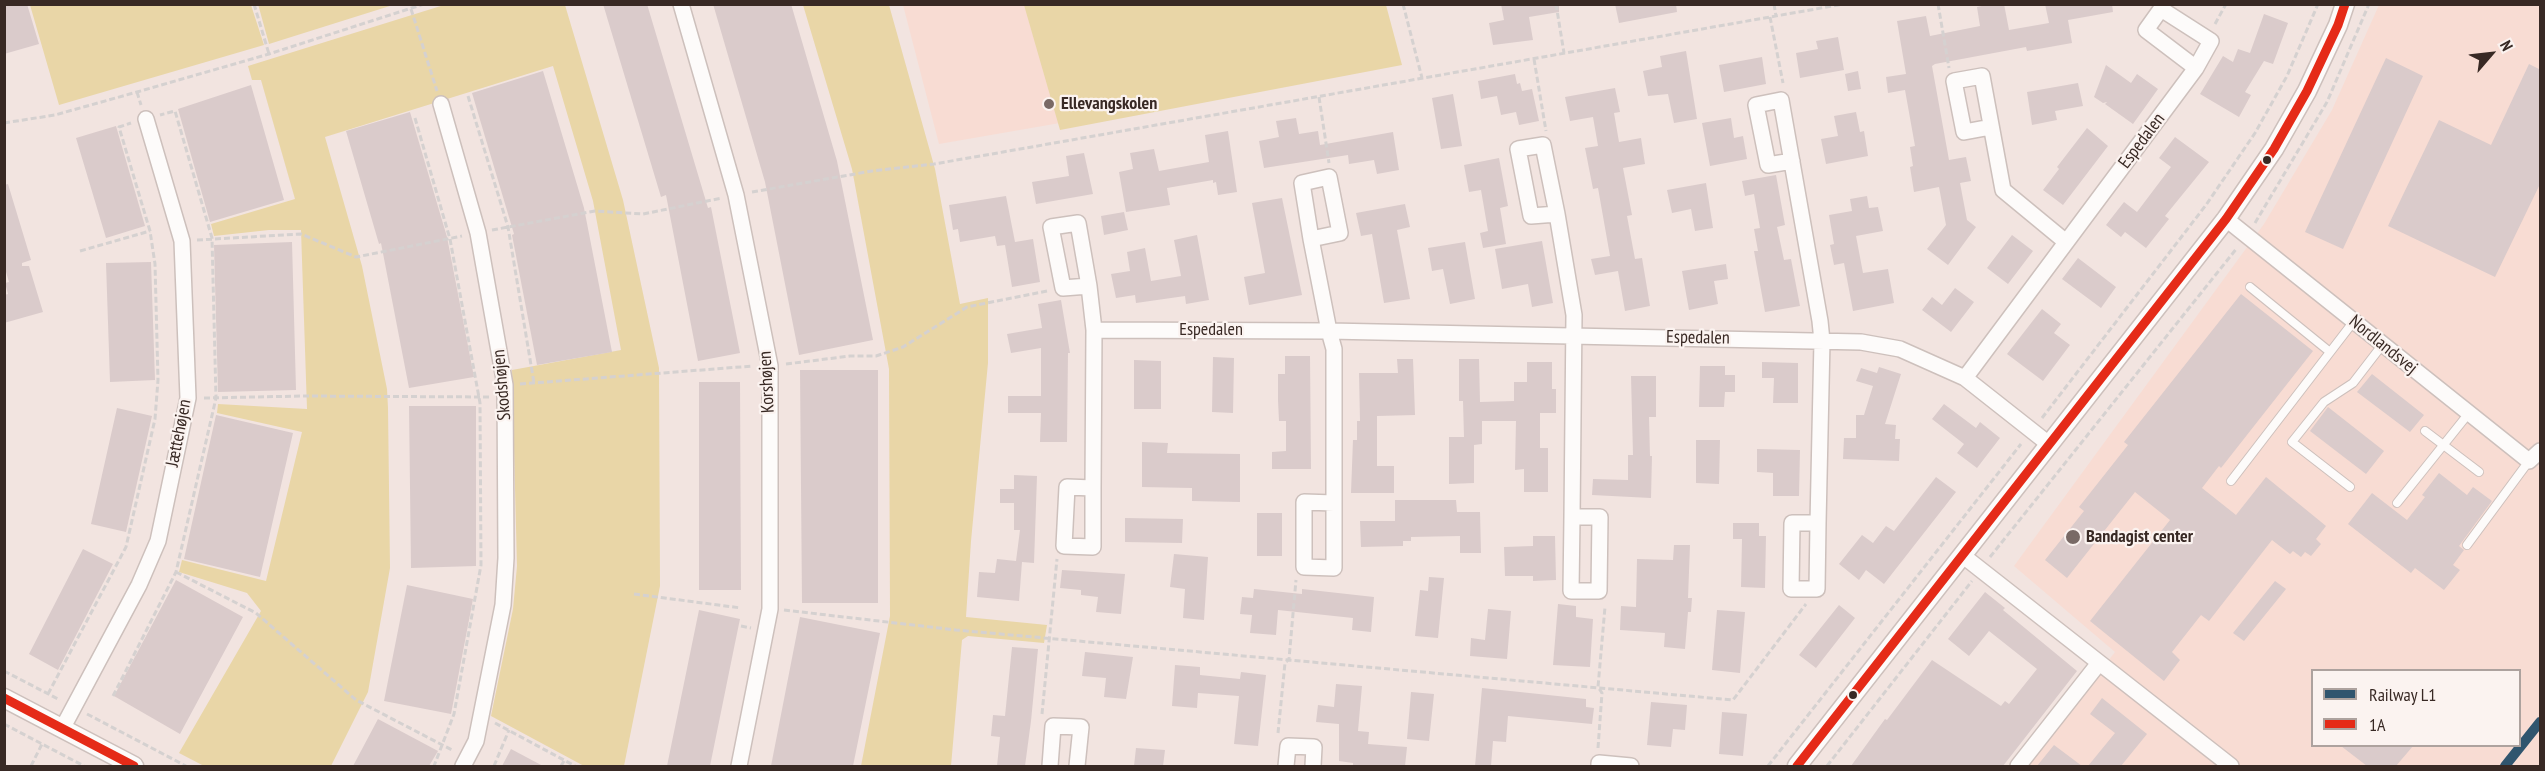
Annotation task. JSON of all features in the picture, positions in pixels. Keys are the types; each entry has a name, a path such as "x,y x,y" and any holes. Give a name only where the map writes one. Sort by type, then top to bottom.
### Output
{"street":[{"name":"Korshøjen","path":"681,4 736,195 770,366 770,609 739,766"},
{"path":"1797,766 2226,219 2274,149 2298,108 2338,25 2345,4"},
{"path":"2196,68 2146,30 2161,9 2207,39"},
{"name":"Espedalen","path":"1965,378 2196,68 2211,41 2207,39"},
{"path":"1991,127 1964,132 1954,81 1982,76 2003,190 2066,242"},
{"path":"1792,161 1768,165 1756,105 1781,100 1792,161 1822,341 1817,589 1791,589 1792,523 1818,523"},
{"name":"Skodshøjen","path":"441,104 478,233 505,385 506,558 503,605 476,741 465,762"},
{"name":"Jættehøjen","path":"62,729 139,585 158,541 188,398 182,241 146,118"},
{"path":"1557,214 1531,216 1518,149 1544,144 1557,214 1574,315 1571,591 1599,591 1600,517 1572,517"},
{"path":"1311,239 1340,233 1329,177 1302,183 1311,239 1334,349 1334,503 1334,568 1304,567 1304,502 1334,503"},
{"name":"Nordlandsvej","path":"2226,219 2469,413 2535,456"},
{"path":"1089,286 1063,288 1051,227 1078,223 1089,286 1094,330 1093,547 1064,546 1067,487 1093,488"},
{"name":"Espedalen","path":"1094,330 1329,331 1861,342 1900,349 1965,378 2050,445"},
{"path":"1962,555 2231,766"},
{"path":"2018,766 2099,663"},
{"path":"4,698 134,766"},
{"path":"1050,766 1053,726 1081,727 1077,766"},
{"path":"1286,766 1288,746 1314,747 1313,766"},
{"path":"1599,765 1631,766"}],"lane":[{"path":"2250,287 2330,352"},
{"path":"2231,481 2354,321"},
{"path":"2350,487 2292,442 2324,402 2353,383 2383,344"},
{"path":"2397,503 2469,413"},
{"path":"2425,431 2479,472"},
{"path":"2467,545 2535,456"}],"path":[{"path":"254,4 268,54"},
{"path":"4,123 55,115 268,54 424,4"},
{"path":"1403,4 1422,78"},
{"path":"1556,4 1564,54"},
{"path":"1774,4 1776,16"},
{"path":"508,227 595,211 643,214 872,171 946,162 1844,4"},
{"path":"1938,4 1950,73 1954,81"},
{"path":"2207,39 2226,4"},
{"path":"1768,766 2032,431 2206,205 2255,133 2288,76 2318,4"},
{"path":"411,9 441,104"},
{"path":"1770,17 1784,92 1781,100"},
{"path":"1534,59 1547,135 1544,144"},
{"path":"468,96 508,227 534,383 742,367"},
{"path":"1318,97 1330,167 1329,177"},
{"path":"48,694 126,547 152,431 158,380 155,264 150,231 119,127 146,118"},
{"path":"415,118 450,239 477,374 479,398 481,565 454,714 434,766"},
{"path":"80,251 150,231"},
{"path":"182,241 301,234 356,257 450,239"},
{"path":"770,366 850,356 876,356 903,348 967,307 1063,288"},
{"path":"188,398 304,396 479,398"},
{"path":"1053,726 1042,725 1048,637 1058,550 1064,546"},
{"path":"1288,746 1278,735 1285,663 1289,659 1297,568 1304,567"},
{"path":"176,572 256,613 356,700 443,745 465,762"},
{"path":"770,609 1732,700 1817,589"},
{"path":"1599,591 1606,603 1598,687 1602,693 1597,753 1599,765"},
{"path":"634,594 741,608"},
{"path":"4,671 186,766"},
{"path":"481,715 575,766"},
{"path":"4,724 84,766"},
{"path":"494,766 509,730"},
{"path":"31,766 42,744"},
{"path":"561,766 564,761"}],"shaded area":[{"path":"258,4 393,4 393,5 269,44"},
{"path":"30,5 251,5 264,45 59,105"},
{"path":"444,5 565,5 623,200 659,368 660,586 624,766 584,766 491,716 513,609 517,566 512,370 621,350 593,201 553,66 325,137 362,266 387,389 390,568 368,692 331,766 204,766 179,753 261,611 247,593 179,572 182,560 266,581 302,432 217,413 218,404 307,409 301,230 269,230 214,236 211,224 295,199 261,80 252,80 248,66"},
{"path":"803,5 889,5 935,169 960,304 988,298 988,363 966,617 1047,625 1044,643 968,636 962,640 951,766 861,766 890,616 889,369 852,169"},
{"name":"Ellevangskolen","path":"903,5 1383,5 1400,64 939,144"},
{"name":"Ellevangskolen","path":"1024,5 1386,5 1402,65 1060,130"},
{"path":"2379,5 2540,5 2540,766 2026,766 2115,652 2014,566 2264,224 2332,110"}],"building":[{"path":"4,4 27,4 39,44 4,54"},
{"path":"603,4 647,4 708,208 711,207 740,353 698,361 666,195 661,197"},
{"path":"713,4 791,4 837,161 873,340 799,355 765,182"},
{"path":"1501,4 1559,4 1559,12 1529,17 1533,40 1493,45 1489,23 1504,20"},
{"path":"1615,4 1676,4 1677,12 1619,23"},
{"path":"2004,4 2009,30 2049,23 2045,4 2112,4 2113,12 2068,20 2072,43 2027,51 2026,47 1932,66 1949,160 1966,157 1971,181 1960,183 1967,220 1976,227 1948,265 1927,249 1946,225 1939,187 1914,192 1910,147 1915,146 1905,90 1888,93 1886,77 1906,74 1897,21 1926,16 1930,36 1980,26 1977,7"},
{"path":"2264,14 2288,23 2273,64 2264,61 2245,92 2251,95 2239,117 2200,94 2223,56 2233,62 2238,49 2250,53"},
{"path":"1838,37 1844,70 1800,78 1796,53 1818,49 1816,41"},
{"path":"1686,51 1697,119 1674,123 1668,94 1648,96 1643,71 1662,67 1660,56"},
{"path":"1762,57 1766,84 1724,92 1719,65"},
{"path":"2386,58 2423,76 2343,249 2305,232"},
{"path":"2529,64 2541,70 2541,182 2495,277 2388,226 2439,120 2491,145"},
{"path":"2106,65 2131,83 2137,74 2158,89 2133,124 2105,104 2107,102 2103,103 2094,97"},
{"path":"543,71 584,208 612,352 537,365 512,235 514,234 472,93"},
{"path":"1858,71 1861,89 1848,91 1845,74"},
{"path":"1515,74 1517,84 1520,83 1522,91 1532,89 1539,121 1519,125 1516,112 1501,115 1497,96 1481,99 1478,81"},
{"path":"2078,83 2083,106 2055,111 2057,120 2032,125 2027,92"},
{"path":"251,85 284,200 210,222 178,109"},
{"path":"1615,88 1620,112 1614,113 1619,142 1641,138 1645,164 1623,168 1632,215 1627,216 1635,259 1642,258 1650,306 1625,311 1618,271 1595,275 1591,259 1610,256 1598,188 1593,189 1585,148 1598,146 1593,117 1570,121 1565,97"},
{"path":"1453,94 1462,146 1441,149 1432,98"},
{"path":"410,112 447,237 474,377 409,388 381,243 379,244 346,131"},
{"path":"1856,112 1860,132 1864,131 1868,156 1826,164 1821,139 1838,136 1834,116"},
{"path":"1296,118 1299,134 1318,131 1320,145 1393,132 1399,170 1377,174 1374,160 1349,164 1348,155 1264,168 1259,141 1279,137 1276,121"},
{"path":"1731,118 1734,138 1743,136 1747,159 1710,166 1702,123"},
{"path":"116,126 145,226 106,238 76,138"},
{"path":"2087,128 2108,146 2063,205 2043,190 2059,169 2057,167"},
{"path":"1228,131 1237,192 1218,195 1216,182 1213,183 1213,180 1167,188 1170,205 1126,212 1119,172 1133,169 1130,153 1154,149 1159,171 1209,162 1205,135"},
{"path":"2175,137 2209,162 2165,216 2169,219 2146,248 2125,232 2121,237 2106,225 2124,202 2137,212 2171,167 2159,158"},
{"path":"1084,153 1093,194 1036,204 1032,182 1069,176 1066,156"},
{"path":"1499,158 1508,206 1500,208 1506,244 1483,248 1480,233 1488,231 1481,190 1469,192 1464,165"},
{"path":"1776,175 1785,225 1777,227 1784,260 1791,259 1800,306 1765,312 1754,251 1758,251 1754,229 1760,228 1754,194 1745,196 1742,181"},
{"path":"1706,183 1713,228 1695,231 1691,209 1672,213 1667,190"},
{"path":"8,184 31,260 22,263 22,266 29,266 43,312 4,323 4,295 8,294 5,283 9,282 4,265 4,185"},
{"path":"1006,196 1015,242 1033,239 1040,282 1012,287 1005,245 997,246 995,236 960,242 958,229 953,230 949,205"},
{"path":"1867,196 1869,208 1878,207 1883,231 1856,236 1863,273 1888,269 1894,303 1853,311 1844,263 1834,265 1830,245 1834,244 1829,215 1852,211 1850,199"},
{"path":"1282,198 1302,295 1249,305 1244,277 1265,273 1252,203"},
{"path":"1405,204 1410,227 1397,230 1410,299 1384,303 1372,234 1361,236 1356,213"},
{"path":"1124,212 1128,230 1104,235 1101,216"},
{"path":"1197,235 1209,300 1186,304 1185,296 1136,303 1135,295 1116,298 1111,274 1130,271 1127,252 1145,248 1151,281 1181,276 1174,240"},
{"path":"2012,235 2033,251 2008,284 1987,268"},
{"path":"1542,241 1553,303 1532,307 1528,284 1502,289 1495,249"},
{"path":"292,242 296,390 218,392 214,245"},
{"path":"1465,242 1475,299 1450,304 1443,269 1432,271 1428,248"},
{"path":"2078,258 2116,287 2101,308 2062,279"},
{"path":"151,262 155,380 110,382 106,263"},
{"path":"1726,264 1728,279 1714,281 1718,304 1689,310 1682,271"},
{"path":"1955,288 1974,302 1951,332 1922,310 1932,297 1942,305"},
{"path":"2241,294 2313,351 2221,468 2219,466 2202,488 2236,515 2266,477 2326,526 2316,539 2321,544 2311,556 2305,552 2301,557 2293,551 2290,554 2272,540 2209,621 2201,615 2172,652 2180,660 2164,681 2090,621 2170,520 2135,492 2067,578 2045,560 2084,511 2079,507 2128,445 2124,442"},
{"path":"1061,300 1070,353 1068,353 1067,442 1040,442 1041,413 1008,413 1008,396 1041,396 1041,348 1011,353 1007,334 1042,328 1038,304"},
{"path":"2042,309 2061,324 2054,333 2070,345 2043,381 2007,354"},
{"path":"1285,356 1310,356 1311,469 1272,469 1272,452 1286,451 1286,421 1279,421 1278,400 1278,374 1285,374"},
{"path":"1213,357 1234,358 1233,413 1212,412"},
{"path":"1397,359 1413,359 1415,415 1377,416 1377,466 1394,466 1394,493 1351,493 1353,440 1357,440 1357,421 1360,421 1359,373 1398,373"},
{"path":"1459,359 1479,359 1480,402 1514,401 1514,382 1527,382 1527,362 1552,362 1552,389 1556,389 1556,413 1540,413 1540,448 1548,448 1548,492 1524,492 1524,469 1515,470 1516,421 1482,421 1482,444 1474,445 1474,483 1449,484 1449,437 1464,437 1463,401 1459,401"},
{"path":"1134,360 1161,361 1161,409 1134,409"},
{"path":"1762,362 1798,363 1798,403 1773,403 1774,378 1762,378"},
{"path":"1700,366 1725,366 1725,375 1735,375 1735,392 1725,392 1724,407 1699,407"},
{"path":"1879,367 1901,374 1885,424 1896,425 1895,439 1900,439 1899,461 1843,459 1844,438 1856,438 1856,415 1864,415 1873,386 1856,381 1861,368 1877,373"},
{"path":"800,370 878,370 878,603 802,603"},
{"path":"2372,374 2424,415 2410,432 2357,392"},
{"path":"1631,376 1656,376 1656,417 1649,417 1650,456 1652,456 1651,498 1592,495 1593,479 1628,480 1628,455 1633,455"},
{"path":"699,382 740,382 741,590 699,590"},
{"path":"1944,404 1976,428 1980,422 2000,438 1977,468 1957,453 1964,444 1932,419"},
{"path":"409,406 476,406 476,566 411,568"},
{"path":"2328,407 2384,451 2366,474 2310,431"},
{"path":"117,408 152,416 126,532 91,524"},
{"path":"216,415 293,433 260,577 184,559"},
{"path":"1696,440 1720,440 1719,484 1696,483"},
{"path":"1142,442 1168,443 1167,453 1240,454 1240,502 1192,501 1192,488 1142,487"},
{"path":"1757,449 1800,450 1799,496 1773,496 1773,473 1757,472"},
{"path":"2439,473 2467,495 2473,487 2492,501 2459,546 2464,550 2453,565 2460,570 2444,590 2415,568 2411,573 2348,524 2372,493 2407,520 2425,497 2422,495"},
{"path":"1014,475 1037,476 1034,563 1022,562 1019,601 977,597 979,572 995,573 997,559 1016,561 1020,530 1014,530 1014,503 1000,503 1000,489 1014,489"},
{"path":"1936,477 1956,492 1884,584 1866,570 1859,580 1839,564 1862,535 1873,543 1886,526 1894,531"},
{"path":"1395,500 1456,500 1457,512 1480,512 1481,553 1460,553 1460,536 1411,537 1411,541 1403,541 1403,546 1361,547 1360,521 1395,521"},
{"path":"1257,513 1282,513 1282,556 1257,556"},
{"path":"1125,518 1183,519 1182,543 1125,542"},
{"path":"1733,523 1759,523 1759,536 1766,536 1765,588 1741,587 1742,539 1733,539"},
{"path":"1533,536 1555,536 1556,580 1533,581 1533,576 1505,576 1504,547 1533,546"},
{"path":"1674,545 1690,545 1688,598 1692,598 1691,612 1688,612 1685,649 1664,647 1665,633 1620,630 1621,606 1636,607 1637,559 1673,560"},
{"path":"83,549 113,564 58,670 29,654"},
{"path":"1174,554 1208,557 1204,620 1183,618 1185,589 1170,587"},
{"path":"1062,570 1125,574 1121,614 1096,612 1098,597 1081,595 1081,590 1060,588"},
{"path":"1429,577 1444,578 1438,638 1415,636 1420,590 1428,591"},
{"path":"176,580 243,617 180,734 114,696"},
{"path":"2275,581 2286,589 2244,641 2233,633"},
{"path":"407,585 473,599 451,714 384,701"},
{"path":"1254,589 1302,594 1302,589 1374,597 1371,632 1352,630 1353,618 1278,610 1276,635 1250,633 1252,615 1240,614 1242,597 1253,598"},
{"path":"1985,592 2005,608 2003,610 2077,671 2003,766 1851,766 1932,660 2001,706 2005,701 2009,704 2037,669 1989,631 1969,656 1948,639"},
{"path":"1558,604 1576,606 1576,617 1593,619 1590,667 1553,665"},
{"path":"1839,605 1855,618 1816,668 1799,655"},
{"path":"1488,609 1511,611 1507,659 1470,656 1471,638 1485,640"},
{"path":"699,610 740,619 710,766 667,766"},
{"path":"1717,610 1745,612 1740,673 1712,670"},
{"path":"800,617 880,633 853,766 771,766"},
{"path":"1012,647 1038,649 1031,721 1025,766 997,766 1000,737 991,736 993,715 1005,716"},
{"path":"1085,652 1133,657 1126,699 1104,697 1106,678 1082,676"},
{"path":"1175,665 1200,667 1200,675 1240,679 1241,672 1266,675 1258,746 1234,744 1239,696 1198,693 1197,708 1172,706"},
{"path":"1336,684 1362,686 1358,731 1369,732 1368,744 1407,747 1405,766 1353,766 1353,763 1339,761 1339,724 1316,722 1318,705 1334,707"},
{"path":"1482,688 1586,699 1586,707 1594,708 1592,724 1508,716 1506,742 1493,741 1491,766 1475,766"},
{"path":"1411,692 1434,694 1429,741 1407,739"},
{"path":"2102,698 2147,734 2121,766 2088,766 2115,733 2090,714"},
{"path":"1651,702 1687,705 1685,730 1673,729 1671,747 1647,745"},
{"path":"1722,712 1747,714 1743,756 1719,754"},
{"path":"378,719 438,751 429,766 353,766"},
{"path":"2054,745 2082,766 2037,766"},
{"path":"2342,747 2412,747 2396,766 2367,766"},
{"path":"1136,748 1165,750 1163,766 1134,766"},
{"path":"511,749 543,766 502,766"}],"rail line":[{"name":"L1","path":"2521,746 2540,722"},
{"name":"L1","path":"2505,766 2520,747"}],"transit line":[{"name":"1A","path":"1797,766 2226,219 2274,149 2307,91 2338,25 2345,4"},
{"name":"1A","path":"4,698 134,766"}],"place":[{"name":"Ellevangskolen","path":"1049,104"},
{"name":"Bandagist center","path":"2073,537"}]}
